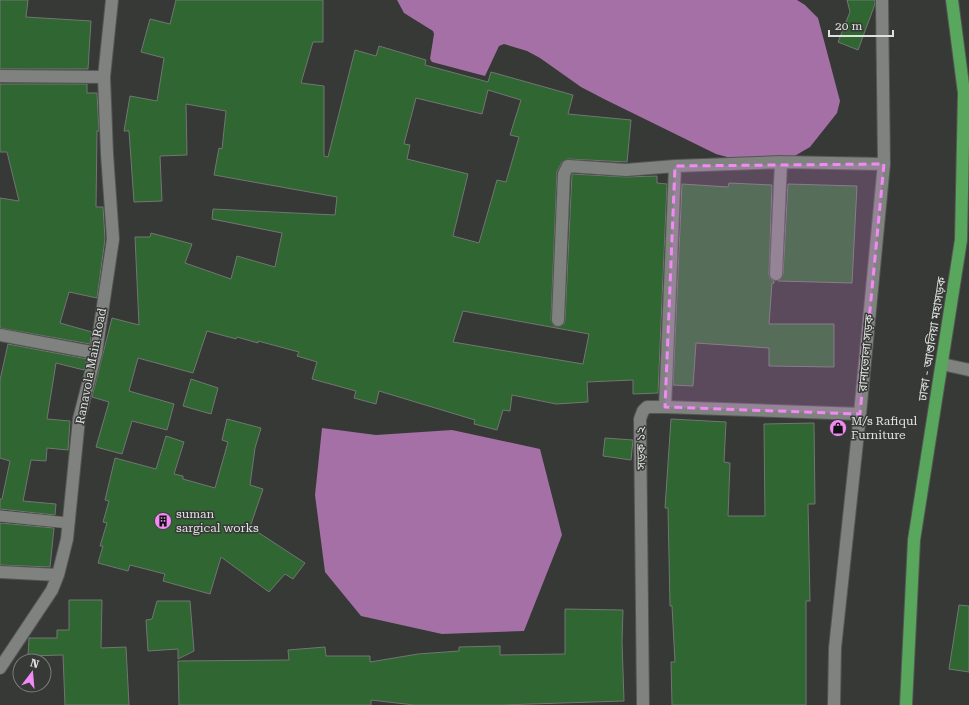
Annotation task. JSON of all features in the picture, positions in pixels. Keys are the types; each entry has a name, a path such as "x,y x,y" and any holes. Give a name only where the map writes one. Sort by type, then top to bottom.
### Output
{"highway":[{"name":"ঢাকা - আশুলিয়া মহাসড়ক","path":"906,705 914,540 961,240 964,93 952,0"}],"street":[{"name":"Ranavola Main Road","path":"0,668 52,590 58,576 67,539 79,419 96,353 113,239 106,154 104,77 112,0"},
{"name":"রানাভোলা সড়ক","path":"834,705 834,648 860,414 884,164 882,0"},
{"path":"0,76 104,77"},
{"path":"558,320 564,174 568,166 626,170 675,166 782,162 884,164"},
{"path":"776,274 782,162"},
{"path":"665,407 675,166"},
{"path":"0,335 96,353"},
{"path":"942,364 969,370"},
{"name":"সড়ক ১২","path":"643,705 640,419 648,407 860,414"},
{"path":"0,572 58,576"}],"lane":[{"path":"0,516 69,523"}],"highlighted area":[{"path":"884,164 860,414 665,407 675,166"}],"shaded area":[{"path":"397,0 797,0 805,5 818,18 840,101 837,113 810,147 786,161 738,160 716,154 604,99 581,87 540,58 527,51 504,44 499,46 485,76 432,62 430,59 434,34 433,31 404,13"},
{"path":"322,428 376,435 452,430 540,449 562,535 524,631 442,634 361,616 325,572 315,495"}],"building":[{"path":"0,0 28,0 26,17 91,21 88,69 0,69"},
{"path":"176,0 323,0 323,42 313,42 301,83 324,86 324,156 328,157 355,50 376,56 379,46 426,60 425,65 488,82 491,72 573,95 568,114 631,120 627,162 568,159 562,162 557,171 551,320 554,326 558,327 564,324 565,320 572,174 626,177 657,176 657,183 667,184 658,393 633,394 633,380 587,382 588,402 556,404 512,395 510,411 503,410 497,430 474,424 475,420 379,391 376,404 354,398 356,391 312,379 317,362 297,356 299,352 258,341 258,343 237,337 236,339 207,331 193,373 138,358 129,391 174,404 167,430 132,421 122,454 96,447 109,402 92,397 112,318 139,325 135,237 150,237 151,233 192,244 185,263 231,279 237,256 275,267 282,233 212,219 213,209 335,215 337,197 214,175 219,148 222,149 226,111 186,104 187,155 160,156 162,201 134,202 129,131 124,131 130,96 157,101 164,58 141,52 150,19 170,24","holes":["488,90 521,100 510,135 519,137 506,182 497,180 479,243 453,236 468,174 407,159 410,145 404,144 416,98 482,114","463,311 589,334 583,364 453,342"]},
{"path":"847,0 875,0 875,4 858,50 838,42 850,12"},
{"path":"0,84 87,84 87,93 97,93 99,131 97,131 96,207 103,207 105,239 97,298 69,292 60,323 92,332 90,344 0,328 0,198 19,201 7,152 0,152"},
{"path":"729,183 772,185 769,274 774,283 772,283 769,324 834,324 834,367 769,366 769,348 696,343 693,386 673,385 682,184 728,187"},
{"path":"788,184 857,186 852,283 778,281 783,274"},
{"path":"8,344 87,359 84,370 56,363 47,419 70,421 68,450 47,448 46,461 31,460 23,501 56,504 55,515 0,509 0,499 2,499 10,461 0,458 0,380"},
{"path":"191,379 218,388 211,414 183,406"},
{"path":"227,419 261,428 255,448 250,485 263,489 250,527 305,563 293,579 285,574 269,592 221,557 210,594 163,581 165,574 130,565 128,571 98,563 103,546 100,546 107,523 103,522 109,501 105,500 115,458 156,469 166,436 184,442 174,474 183,476 183,479 215,488 228,442 222,440"},
{"path":"671,419 726,422 724,462 730,463 728,516 765,516 764,424 814,423 815,504 808,504 810,601 806,601 806,705 672,705 671,662 675,662 672,606 670,606 668,508 665,508"},
{"path":"605,438 633,440 631,460 603,456"},
{"path":"0,523 54,528 50,567 0,565"},
{"path":"69,600 102,600 101,648 126,647 129,705 65,705 63,655 52,655 52,653 28,653 29,638 57,638 57,630 69,630"},
{"path":"157,601 190,601 194,651 178,659 178,649 148,651 146,620 152,619"},
{"path":"959,605 969,606 969,672 949,669"},
{"path":"565,609 623,610 622,641 624,701 501,705 414,705 371,700 371,705 179,705 178,661 289,660 288,650 325,647 326,656 370,656 370,662 418,654 459,651 459,647 500,646 500,655 565,654"}],"place":[{"name":"M/s Rafiqul Furniture","path":"838,428"},
{"name":"suman sargical works","path":"163,521"}]}
